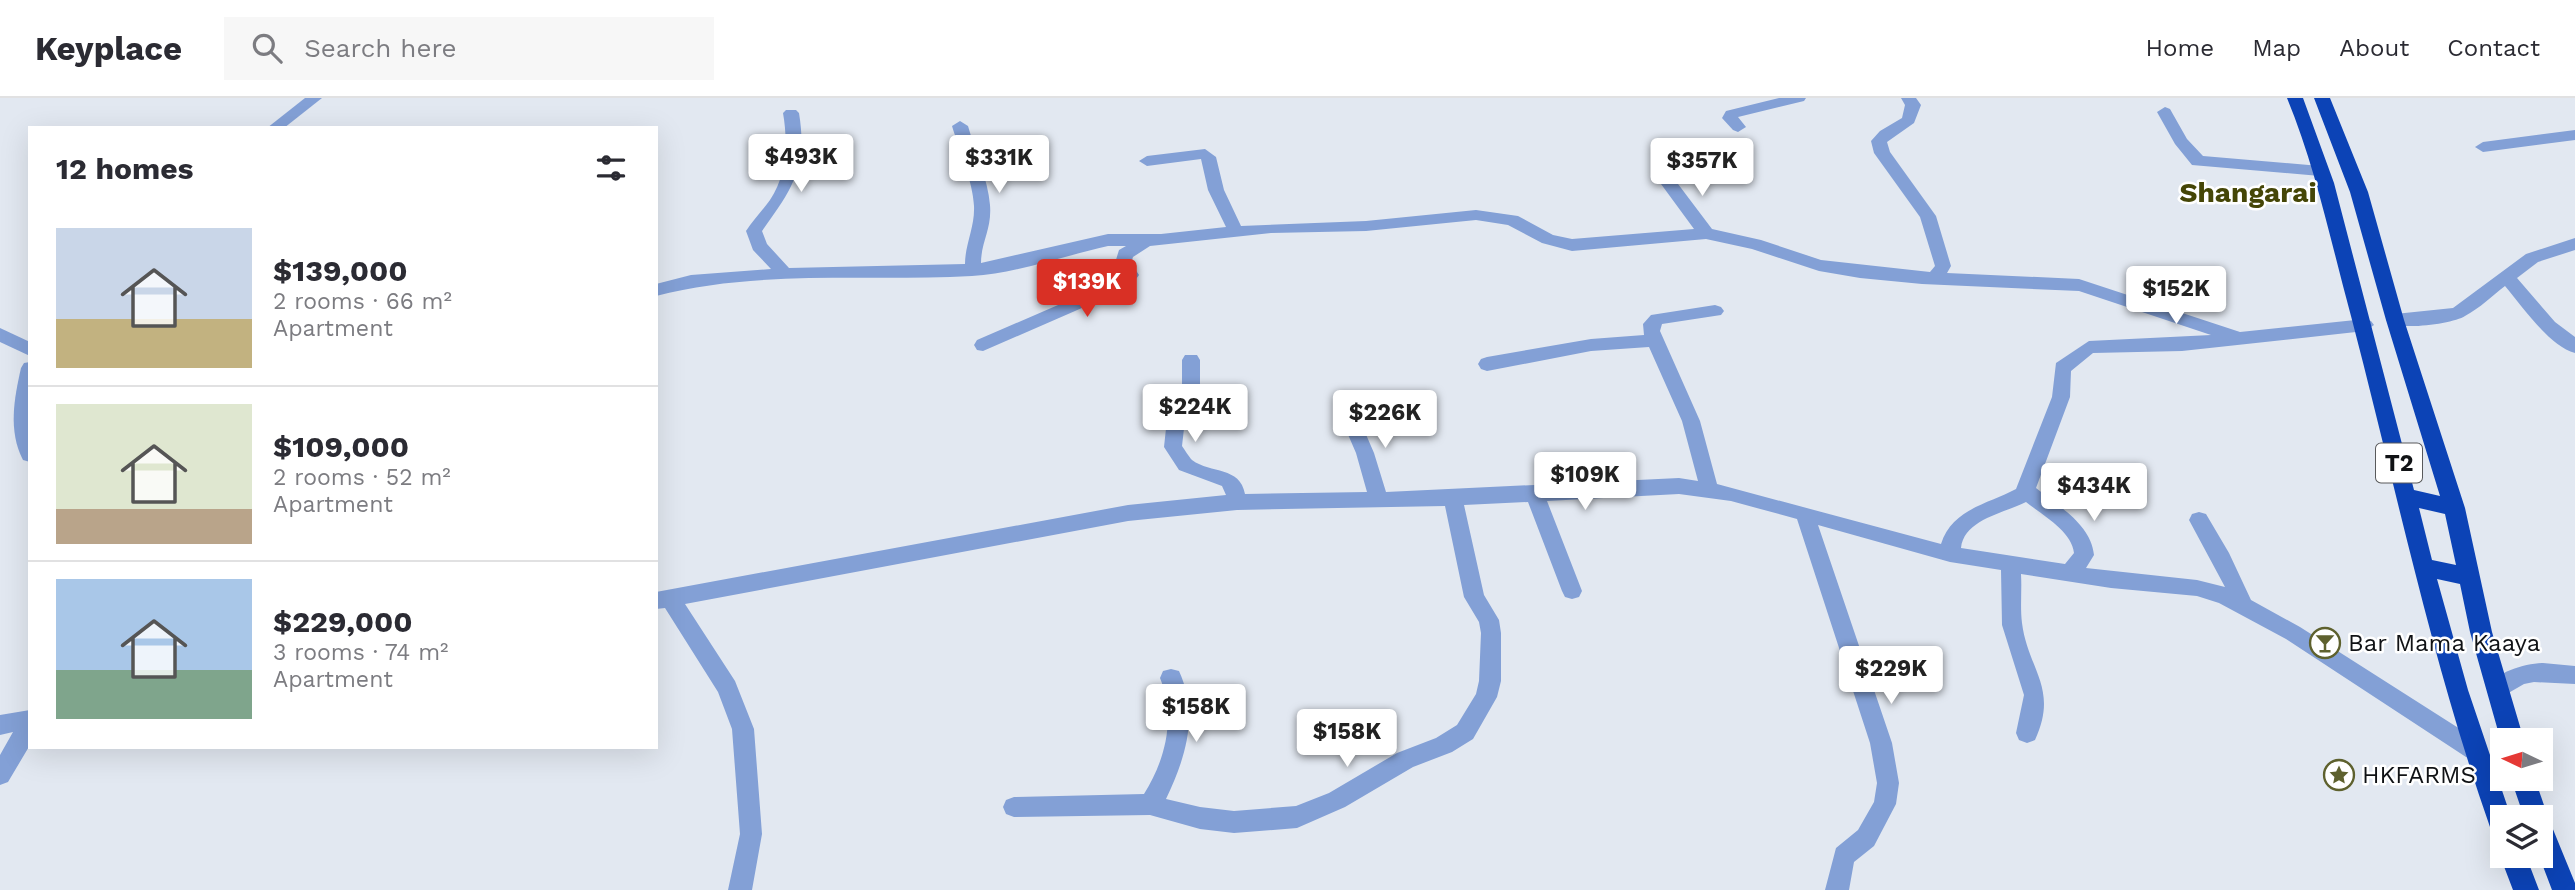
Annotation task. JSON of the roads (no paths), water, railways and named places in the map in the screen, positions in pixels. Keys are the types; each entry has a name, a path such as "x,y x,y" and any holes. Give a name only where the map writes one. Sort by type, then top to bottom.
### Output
{"highway":[{"name":"T2","path":"2295,98 2320,171 2365,325 2408,497 2422,566 2474,750 2494,805"},
{"name":"T2","path":"2322,98 2359,192 2395,320 2454,508 2481,632 2509,728"},
{"path":"2408,497 2454,508"},
{"path":"2422,566 2470,578"},
{"path":"2553,860 2565,890"},
{"path":"2518,868 2526,890"}],"street":[{"path":"277,126 315,98"},
{"path":"1738,127 1730,118 1731,114 1799,98"},
{"path":"1908,98 1913,105 1909,120 1885,134 1880,141 1882,153 1928,216 1944,266 1943,271 1935,278"},
{"path":"2165,112 2180,141 2200,162 2320,171"},
{"path":"785,274 759,246 754,231 779,199 790,169 794,126 791,113"},
{"path":"960,126 982,203 981,232 973,249 973,270"},
{"path":"2483,147 2575,135"},
{"path":"1147,161 1205,154 1216,190 1236,232"},
{"path":"1670,184 1706,233"},
{"path":"658,289 691,281 785,274 973,270 996,267 1094,242 1147,240 1298,226 1366,226 1476,215 1512,220 1548,239 1572,246 1706,233 1729,237 1838,269 2088,287 2237,338"},
{"path":"983,345 1124,283 1130,275 1123,263 1125,254 1147,240"},
{"path":"2395,320 2436,318 2458,313 2541,253 2575,244"},
{"path":"2506,276 2549,326 2575,347"},
{"path":"1709,488 1691,421 1655,340 1652,324 1657,319 1715,311"},
{"path":"1950,554 1951,537 1958,527 2026,491 2061,397 2062,368 2079,352 2089,347 2109,345 2182,345 2365,325"},
{"path":"0,334 28,349"},
{"path":"1487,364 1591,345 1655,340"},
{"path":"1191,360 1191,388 1177,410 1173,447 1186,465 1229,481 1234,486 1237,502"},
{"path":"28,386 24,420 25,445 28,451"},
{"path":"1349,416 1365,453 1378,498"},
{"path":"740,890 751,834 743,730 727,688 663,599 1128,513 1237,502 1453,498 1638,486 1709,488 1950,554 2111,580 2197,589 2243,605 2335,659 2474,750"},
{"path":"2026,491 2078,535 2084,555 2070,573"},
{"path":"1534,493 1572,591"},
{"path":"1014,807 1150,806 1200,818 1234,822 1297,817 1337,800 1405,760 1444,745 1465,732 1486,697 1491,633 1489,620 1474,597 1453,498"},
{"path":"1805,515 1881,743 1888,783 1885,804 1867,835 1844,856 1837,890"},
{"path":"2199,520 2222,559 2243,605"},
{"path":"2011,564 2012,625 2035,695 2026,733"},
{"path":"2498,690 2523,674 2535,672 2575,675"},
{"path":"1150,806 1165,777 1179,723 1178,694 1171,678"},
{"path":"0,724 28,722"},
{"path":"0,775 28,726"}],"place":[{"name":"Bar Mama Kaaya","path":"2325,643"},
{"name":"HKFARMS","path":"2339,775"}],"district":[{"name":"Shangarai","path":"2248,192"}]}
